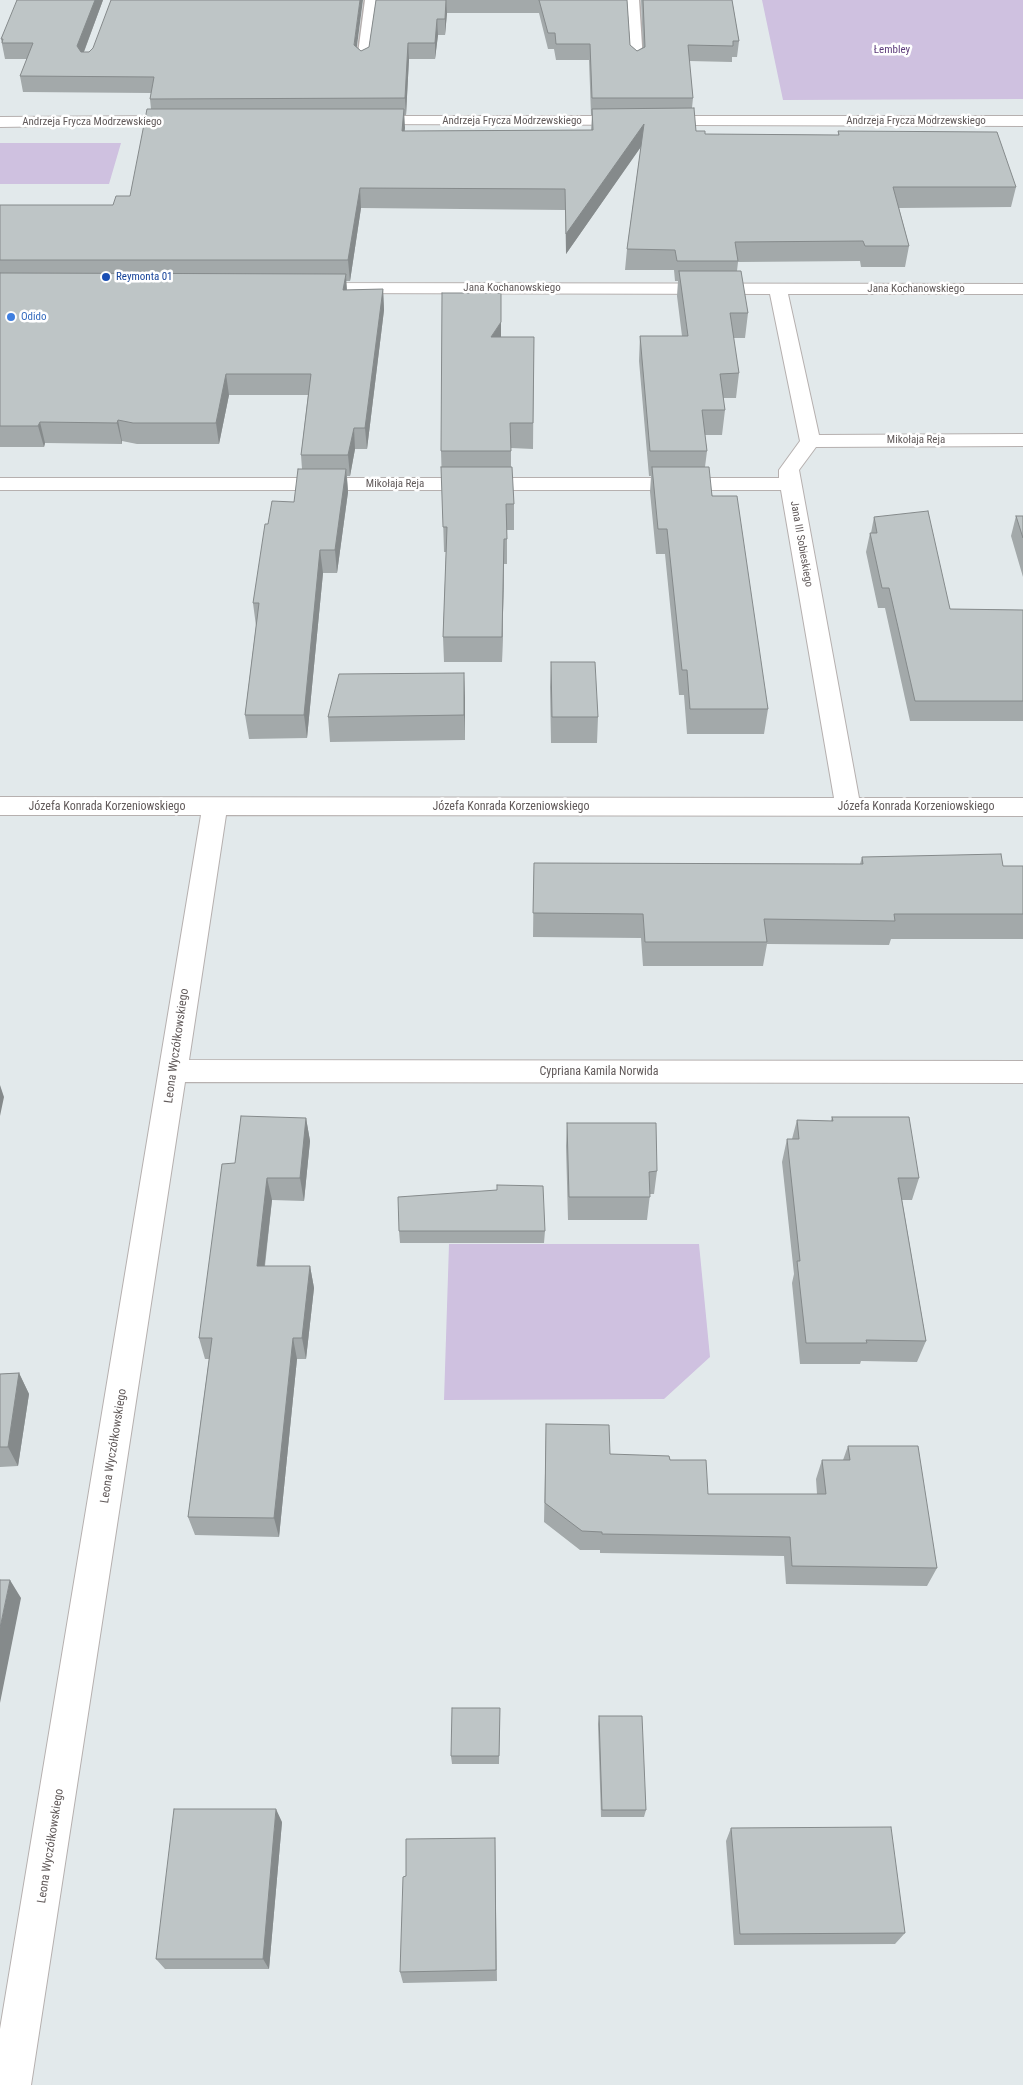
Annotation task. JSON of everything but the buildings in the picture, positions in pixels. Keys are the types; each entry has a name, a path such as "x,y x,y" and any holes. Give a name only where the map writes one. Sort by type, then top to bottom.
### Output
{"street":[{"name":"Andrzeja Frycza Modrzewskiego","path":"0,122 197,121"},
{"name":"Andrzeja Frycza Modrzewskiego","path":"355,121 1023,121"},
{"name":"Jana Kochanowskiego","path":"294,288 1023,289"},
{"path":"778,288 810,441"},
{"name":"Mikołaja Reja","path":"810,441 1023,440"},
{"name":"Jana III Sobieskiego","path":"810,441 788,470 848,807"},
{"name":"Mikołaja Reja","path":"0,484 790,484"},
{"name":"Józefa Konrada Korzeniowskiego","path":"0,806 1023,807"},
{"name":"Leona Wyczółkowskiego","path":"11,2085 215,807"},
{"name":"Cypriana Kamila Norwida","path":"174,1070 216,1072 1023,1072"}],"lane":[{"path":"363,61 371,0"},
{"path":"632,0 637,61"}],"green space":[{"name":"Łembley","path":"762,0 1023,0 1023,99 783,100"},
{"path":"0,143 121,143 109,184 0,184"},
{"path":"449,1244 699,1244 710,1357 664,1399 444,1400"}],"place":[{"name":"Reymonta 01","path":"106,277"},
{"name":"Odido","path":"11,317"}]}
